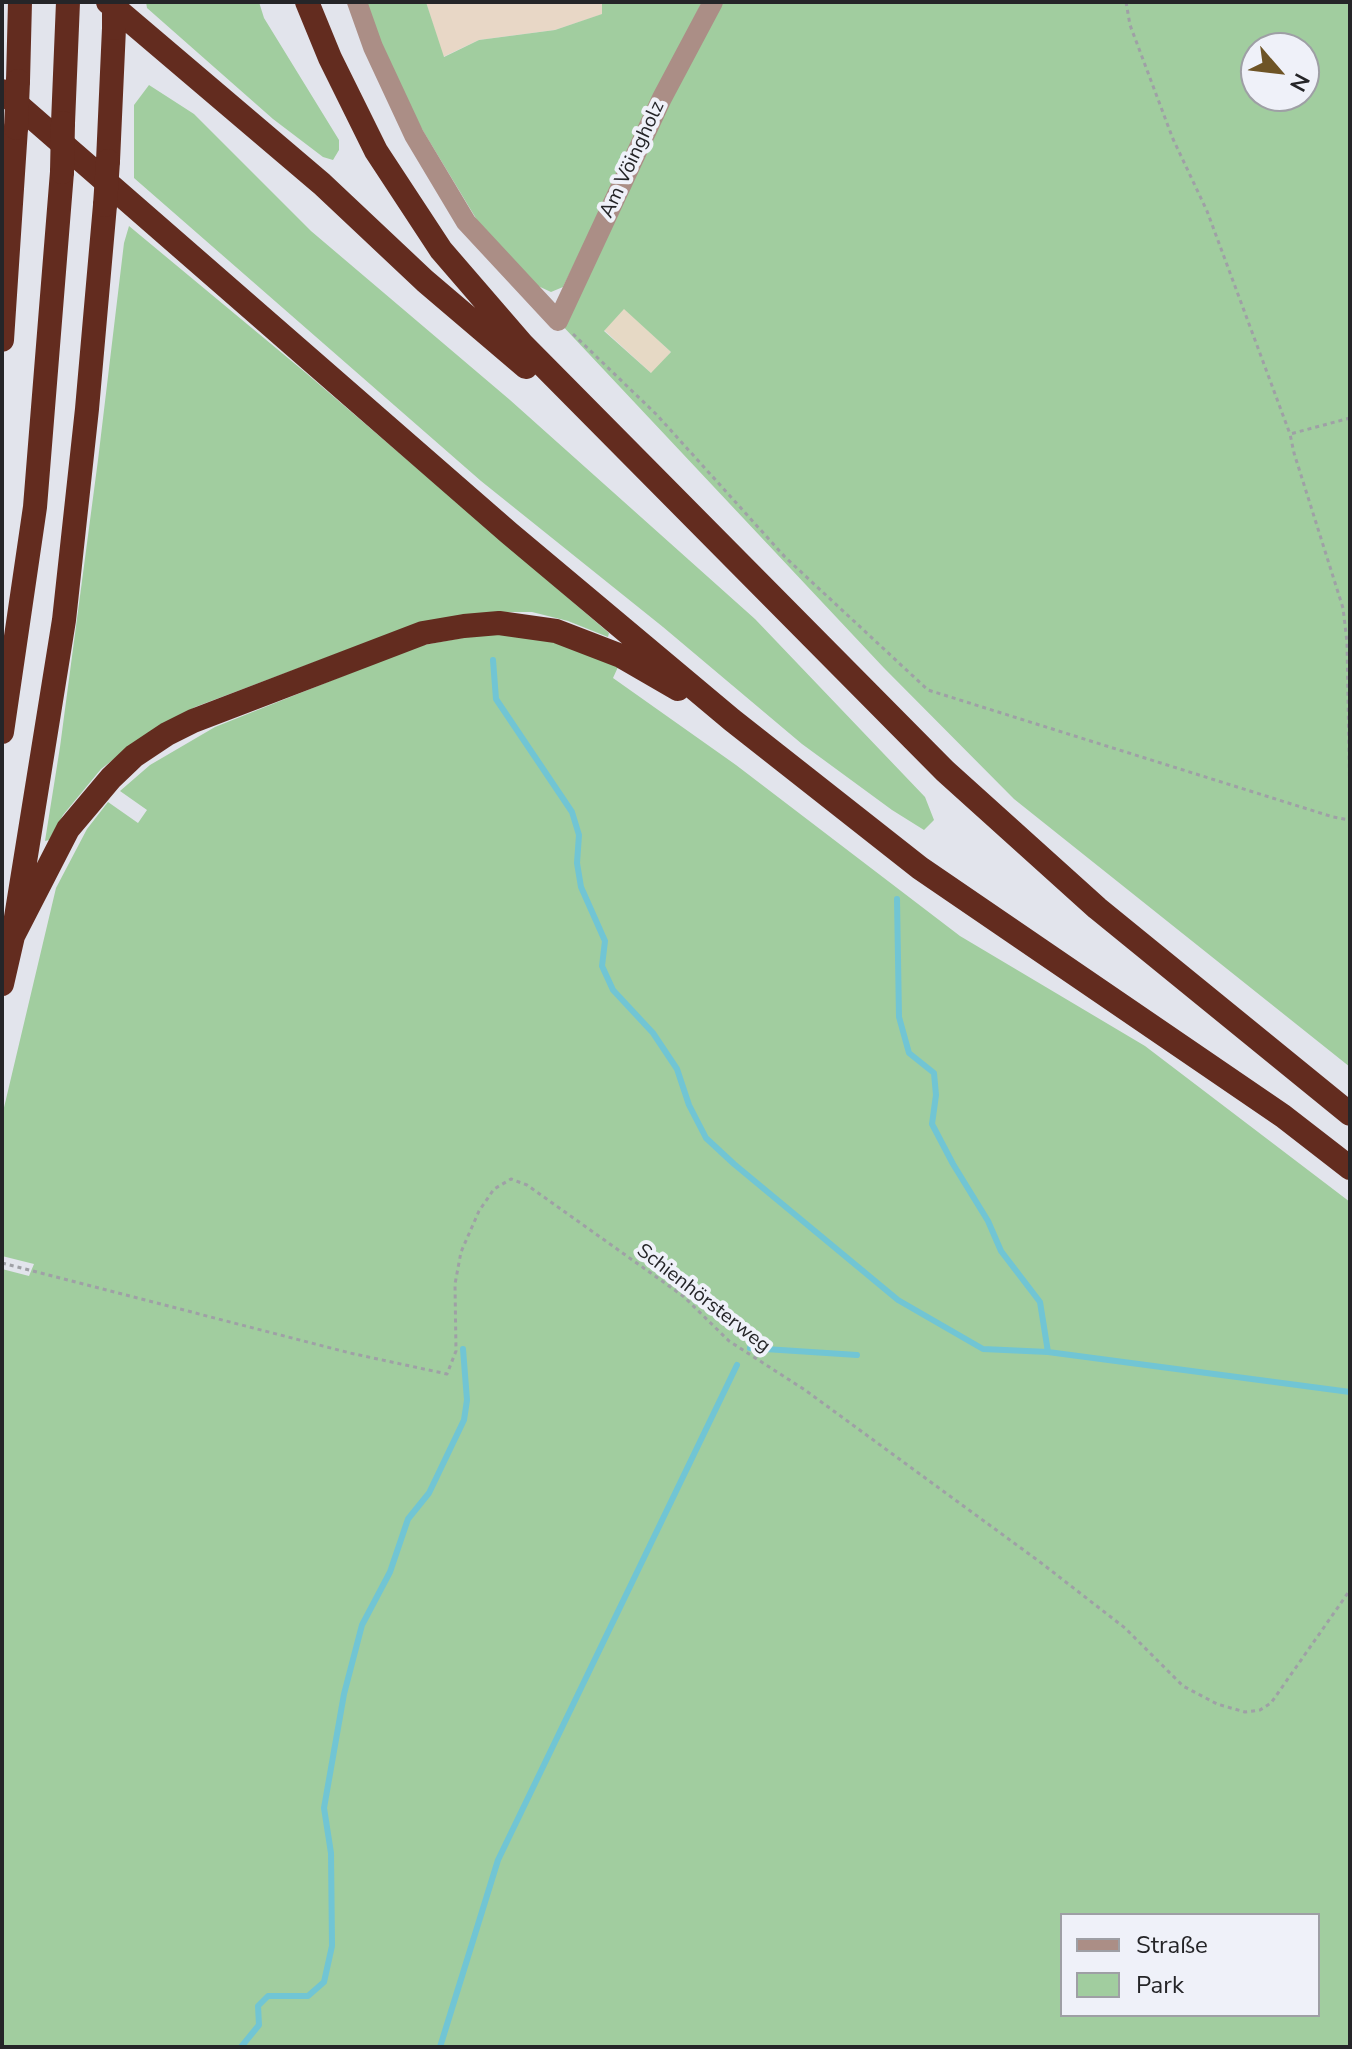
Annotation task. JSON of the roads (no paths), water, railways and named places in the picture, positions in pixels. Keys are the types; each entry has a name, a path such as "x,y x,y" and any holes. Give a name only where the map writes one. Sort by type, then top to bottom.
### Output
{"highway":[{"path":"2,340 16,128 10,86 20,2"},
{"path":"2,732 35,507 62,172 68,2"},
{"path":"108,2 322,184 425,281 647,470"},
{"path":"2,984 13,936 64,620 105,205 114,2"},
{"path":"307,2 330,58 376,151 441,250 523,345 945,771 1097,908 1350,1114"},
{"path":"10,86 131,205 509,533 732,720 920,868 1283,1116 1350,1168"},
{"path":"13,936 68,829 134,756 193,721 423,633 499,623 556,631 621,656 732,720"}],"street":[{"name":"Am Vöingholz","path":"357,2 373,47 414,135 466,222 558,321 662,98 713,2"}],"waterway":[{"path":"493,660 496,699 572,812 579,835 577,863 581,887 605,941 602,966 613,990 653,1033 677,1069 689,1105 706,1138 734,1164 898,1300 983,1349 1048,1352 1350,1392"},
{"path":"897,899 899,1017 909,1053 934,1073 936,1095 932,1124 988,1221 1001,1251 1040,1302 1048,1352"},
{"path":"750,1348 857,1355"},
{"path":"241,2047 259,2025 258,2006 268,1996 308,1996 324,1982 332,1946 331,1853 324,1808 344,1694 362,1625 390,1572 408,1519 429,1493 464,1420 467,1400 463,1349"},
{"path":"440,2047 498,1860 737,1365"}]}
